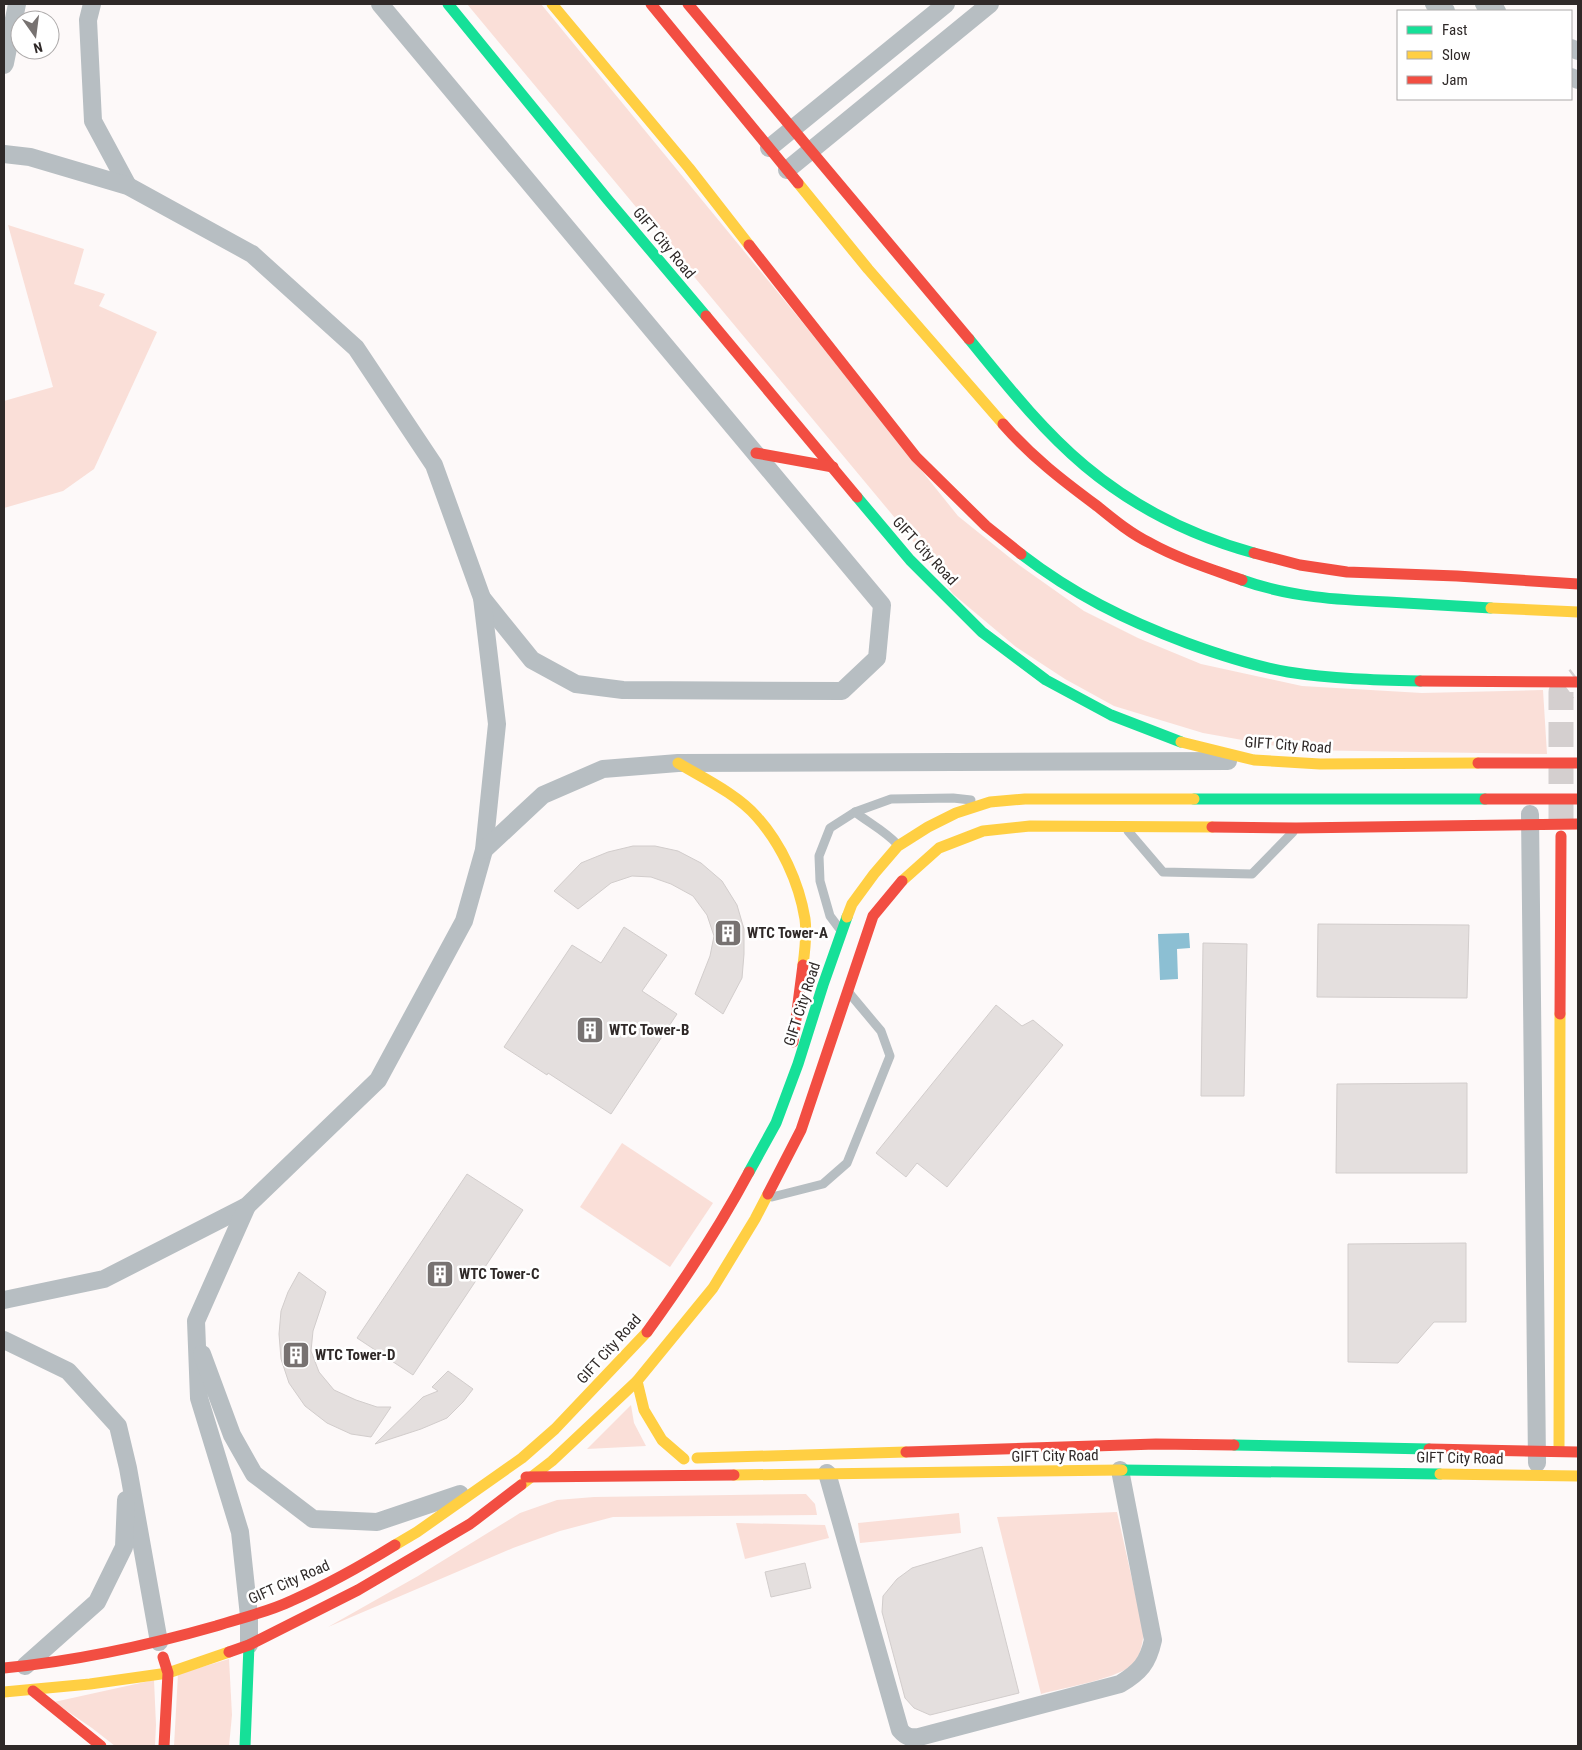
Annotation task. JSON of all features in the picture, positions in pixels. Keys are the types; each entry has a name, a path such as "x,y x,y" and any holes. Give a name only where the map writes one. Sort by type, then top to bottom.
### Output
{"street":[{"path":"4,65 6,63 17,4"},
{"path":"92,4 88,20 92,121 128,186"},
{"path":"380,4 882,605 877,658 842,691 624,690 576,684 532,660 482,598"},
{"name":"GIFT City Road","path":"448,4 596,185 910,560 982,632 1046,680 1111,715 1182,742 1254,760 1320,764 1578,763"},
{"path":"552,4 689,168 916,457 986,526 1048,575 1091,601 1141,626 1224,657 1288,672 1366,680 1578,682"},
{"path":"688,4 711,53 769,148 868,269 1024,448 1062,481 1112,518 1149,543 1204,567 1257,586 1296,595 1360,601 1578,612"},
{"path":"769,148 946,4"},
{"path":"787,170 990,4"},
{"path":"1484,4 1495,10"},
{"path":"655,5 711,53 793,130 1017,397 1067,450 1095,474 1137,503 1216,541 1292,564 1368,573 1456,576 1578,584"},
{"path":"4,154 30,157 128,186 252,254 356,348 434,465 482,598 497,724 484,850 464,920 378,1080 248,1206 104,1279 4,1300"},
{"path":"756,454 833,467"},
{"path":"484,850 543,795 603,769 678,763 1254,760"},
{"path":"678,763 729,794 756,816 782,852 798,892 805,920 805,950 793,1046 798,1064"},
{"path":"1529,798 1531,825 1538,1474"},
{"name":"GIFT City Road","path":"4,1668 43,1664 159,1642 290,1602 359,1567 417,1532 522,1458 555,1429 642,1339 684,1281 728,1211 776,1123 852,904 898,846 928,827 956,813 990,802 1025,799 1578,799"},
{"path":"4,1692 33,1691 168,1672 249,1645 358,1590 470,1524 552,1461 637,1381 713,1288 755,1219 800,1130 873,916 906,876 939,848 983,831 1030,826 1296,828 1578,824"},
{"path":"1560,1451 1561,836"},
{"path":"245,1746 249,1616 240,1532 199,1398 196,1320 248,1206"},
{"path":"196,1339 232,1435 254,1474 313,1519 377,1522 478,1489"},
{"path":"4,1340 68,1371 118,1426 128,1468 159,1642 168,1672 164,1746"},
{"path":"637,1381 644,1410 662,1440 684,1458"},
{"name":"GIFT City Road","path":"665,1459 1156,1444 1578,1452"},
{"path":"522,1458 552,1461 571,1460"},
{"path":"25,1666 97,1602 124,1547 128,1468"},
{"path":"827,1474 901,1738 904,1735 911,1738 919,1738 1120,1684 1135,1675 1145,1663 1153,1640 1120,1470"},
{"name":"GIFT City Road","path":"496,1477 1120,1470 1578,1476"},
{"path":"33,1691 101,1746"}],"lane":[{"path":"842,932 830,916 820,881 819,856 830,828 855,812 891,799 953,798 990,802"},
{"path":"855,812 887,833 898,846"},
{"path":"1125,827 1162,872 1252,874 1296,828"},
{"path":"766,1198 823,1184 846,1163 890,1056 881,1031 847,990"}],"shaded area":[{"path":"467,4 541,4 803,323 958,516 1019,565 1084,611 1138,638 1201,664 1302,686 1422,693 1543,690 1547,754 1298,750 1203,733 1114,706 1065,679 1016,647 953,594 900,524"},
{"path":"8,225 84,249 74,284 105,294 99,306 157,332 94,469 63,491 4,508 4,401 53,387"},
{"path":"622,1143 713,1203 670,1267 580,1207"},
{"path":"631,1405 634,1423 646,1446 587,1449"},
{"path":"806,1494 815,1504 817,1515 613,1517 560,1531 513,1548 328,1627 418,1576 520,1513 557,1500 594,1497"},
{"path":"1117,1512 1144,1633 1141,1649 1134,1663 1117,1673 1091,1682 1041,1694 997,1517"},
{"path":"959,1513 961,1533 860,1543 858,1523"},
{"path":"736,1523 825,1525 829,1538 745,1559"},
{"path":"229,1659 232,1715 229,1746 174,1746 178,1674"},
{"path":"154,1680 155,1746 115,1746 54,1702"}],"water":[{"path":"1189,933 1190,948 1177,949 1178,979 1160,980 1158,934"}],"building":[{"name":"WTC Tower-A","path":"633,846 655,846 678,851 701,863 722,881 737,905 744,929 742,978 723,1014 695,994 710,956 714,936 707,915 693,896 671,884 651,877 632,876 611,883 578,909 554,891 581,863 608,852"},
{"path":"1318,924 1469,925 1467,998 1317,997"},
{"name":"WTC Tower-B","path":"624,927 667,955 642,991 677,1014 611,1114 504,1047 572,945 601,963"},
{"path":"1203,943 1247,944 1244,1096 1201,1096"},
{"path":"996,1005 1022,1026 1033,1020 1063,1045 947,1187 917,1163 906,1177 876,1153"},
{"path":"1467,1083 1467,1173 1336,1173 1337,1084"},
{"name":"WTC Tower-C","path":"467,1174 523,1210 413,1375 357,1338"},
{"path":"1466,1243 1466,1322 1434,1322 1398,1363 1348,1362 1348,1244"},
{"name":"WTC Tower-D","path":"299,1272 326,1292 313,1331 311,1351 319,1372 334,1390 377,1407 391,1407 371,1437 351,1434 327,1423 305,1406 289,1383 281,1359 279,1334 281,1311 288,1292"},
{"path":"448,1371 473,1389 447,1418 421,1429 375,1444 423,1397 438,1391 432,1387"},
{"path":"982,1547 1019,1693 930,1715 914,1708 905,1698 882,1612 883,1596 897,1579 912,1568"},
{"path":"805,1563 811,1588 771,1597 765,1572"}],"tunnel":[{"path":"1561,821 1561,692 1578,679"}],"traffic: fast":[{"path":"448,4 608,200 706,316"},
{"path":"969,339 1053,437 1104,481 1123,495 1186,529 1254,553"},
{"path":"857,497 910,560 982,632 1046,680 1111,715 1181,742"},
{"path":"1021,554 1060,582 1100,605 1142,625 1224,656 1288,672 1354,679 1420,681"},
{"path":"1242,580 1260,586 1314,597 1491,608"},
{"path":"1194,799 1485,799"},
{"path":"749,1172 776,1123 798,1064 847,917"},
{"path":"1234,1445 1429,1449"},
{"path":"1122,1470 1440,1474"},
{"path":"245,1746 249,1645"}],"traffic: slow":[{"path":"552,4 689,168 749,245"},
{"path":"798,183 868,269 1003,424"},
{"path":"1491,608 1578,612"},
{"path":"1181,742 1254,760 1320,764 1478,763"},
{"path":"678,763 740,801 757,817 774,839 794,878 802,905 806,930 803,965"},
{"path":"847,917 852,904 898,846 928,827 956,813 990,802 1025,799 1194,799"},
{"path":"902,881 939,848 983,831 1030,826 1212,827"},
{"path":"1559,1451 1560,1014"},
{"path":"521,1485 552,1461 637,1381 713,1288 768,1194"},
{"path":"395,1545 417,1532 522,1458 555,1429 647,1332"},
{"path":"637,1381 644,1410 662,1440 684,1459"},
{"path":"697,1458 906,1452"},
{"path":"734,1475 1122,1470"},
{"path":"1440,1474 1578,1476"},
{"path":"4,1692 90,1684 168,1673 229,1652"}],"traffic: jam":[{"path":"651,4 798,183"},
{"path":"688,4 969,339"},
{"path":"749,245 916,457 986,526 1021,554"},
{"path":"706,316 857,497"},
{"path":"1003,424 1048,468 1136,535 1184,559 1242,580"},
{"path":"756,453 833,467"},
{"path":"1254,553 1300,565 1347,572 1457,576 1578,584"},
{"path":"1420,681 1578,682"},
{"path":"1478,763 1578,763"},
{"path":"1485,799 1578,799"},
{"path":"1212,827 1296,828 1578,824"},
{"path":"1560,1014 1561,836"},
{"path":"768,1194 801,1130 873,916 902,881"},
{"path":"793,1042 803,965"},
{"path":"647,1332 701,1254 749,1172"},
{"path":"906,1452 1156,1444 1234,1445"},
{"path":"1429,1449 1578,1452"},
{"path":"526,1477 734,1475"},
{"path":"229,1652 249,1645 358,1590 470,1524 521,1485"},
{"path":"4,1668 111,1652 254,1615 282,1605 318,1588 357,1568 395,1545"},
{"path":"163,1657 168,1673 164,1746"},
{"path":"33,1691 101,1746"}],"place":[{"name":"WTC Tower-A","path":"728,933"},
{"name":"WTC Tower-B","path":"590,1030"},
{"name":"WTC Tower-C","path":"440,1274"},
{"name":"WTC Tower-D","path":"296,1355"}]}
